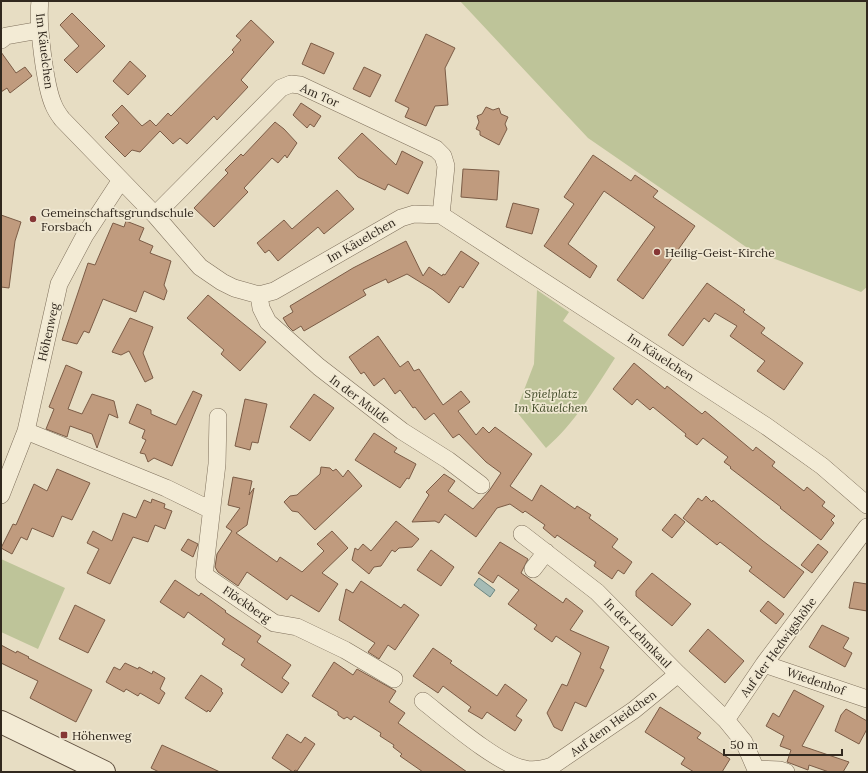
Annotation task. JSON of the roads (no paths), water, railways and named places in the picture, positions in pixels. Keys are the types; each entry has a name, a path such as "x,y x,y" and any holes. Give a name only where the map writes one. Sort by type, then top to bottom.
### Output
{"main road":[{"path":"1,722 104,772"}],"street":[{"name":"Im Käuelchen","path":"40,1 40,30 44,61 53,105 62,119 155,215 200,268 222,282 259,295 274,291 401,218 414,214 440,215 766,426 822,466 867,505"},
{"path":"1,40 6,36 40,30"},
{"name":"Am Tor","path":"155,215 281,88 291,84 300,85 436,148 443,156 446,166 440,215"},
{"name":"Höhenweg","path":"1,496 26,431 59,284 85,235 121,180"},
{"name":"In der Mulde","path":"259,295 261,308 268,322 319,367 402,431 448,460 481,485"},
{"name":"Flöckberg","path":"218,417 217,464 204,575 274,623 297,627 345,650 394,679"},
{"path":"26,431 166,488 212,510"},
{"name":"Auf der Hedwigshöhe","path":"726,720 764,664 867,527"},
{"name":"In der Lehmkaul","path":"522,534 597,592 726,720"},
{"path":"533,569 546,552"},
{"name":"Wiedenhof","path":"764,664 867,699"},
{"name":"Auf dem Heidchen","path":"423,702 497,757 524,769 538,770 552,766 634,710 678,674"},
{"path":"726,720 744,742 757,771 780,770 786,772"}],"water":[{"path":"479,578 495,590 490,597 474,585"}],"place":[{"name":"Gemeinschaftsgrundschule Forsbach","path":"33,219"},
{"name":"Heilig-Geist-Kirche","path":"657,252"},
{"name":"Höhenweg","path":"64,735"}],"park label":[{"name":"Spielplatz Im Käuelchen","path":"551,400"}]}
